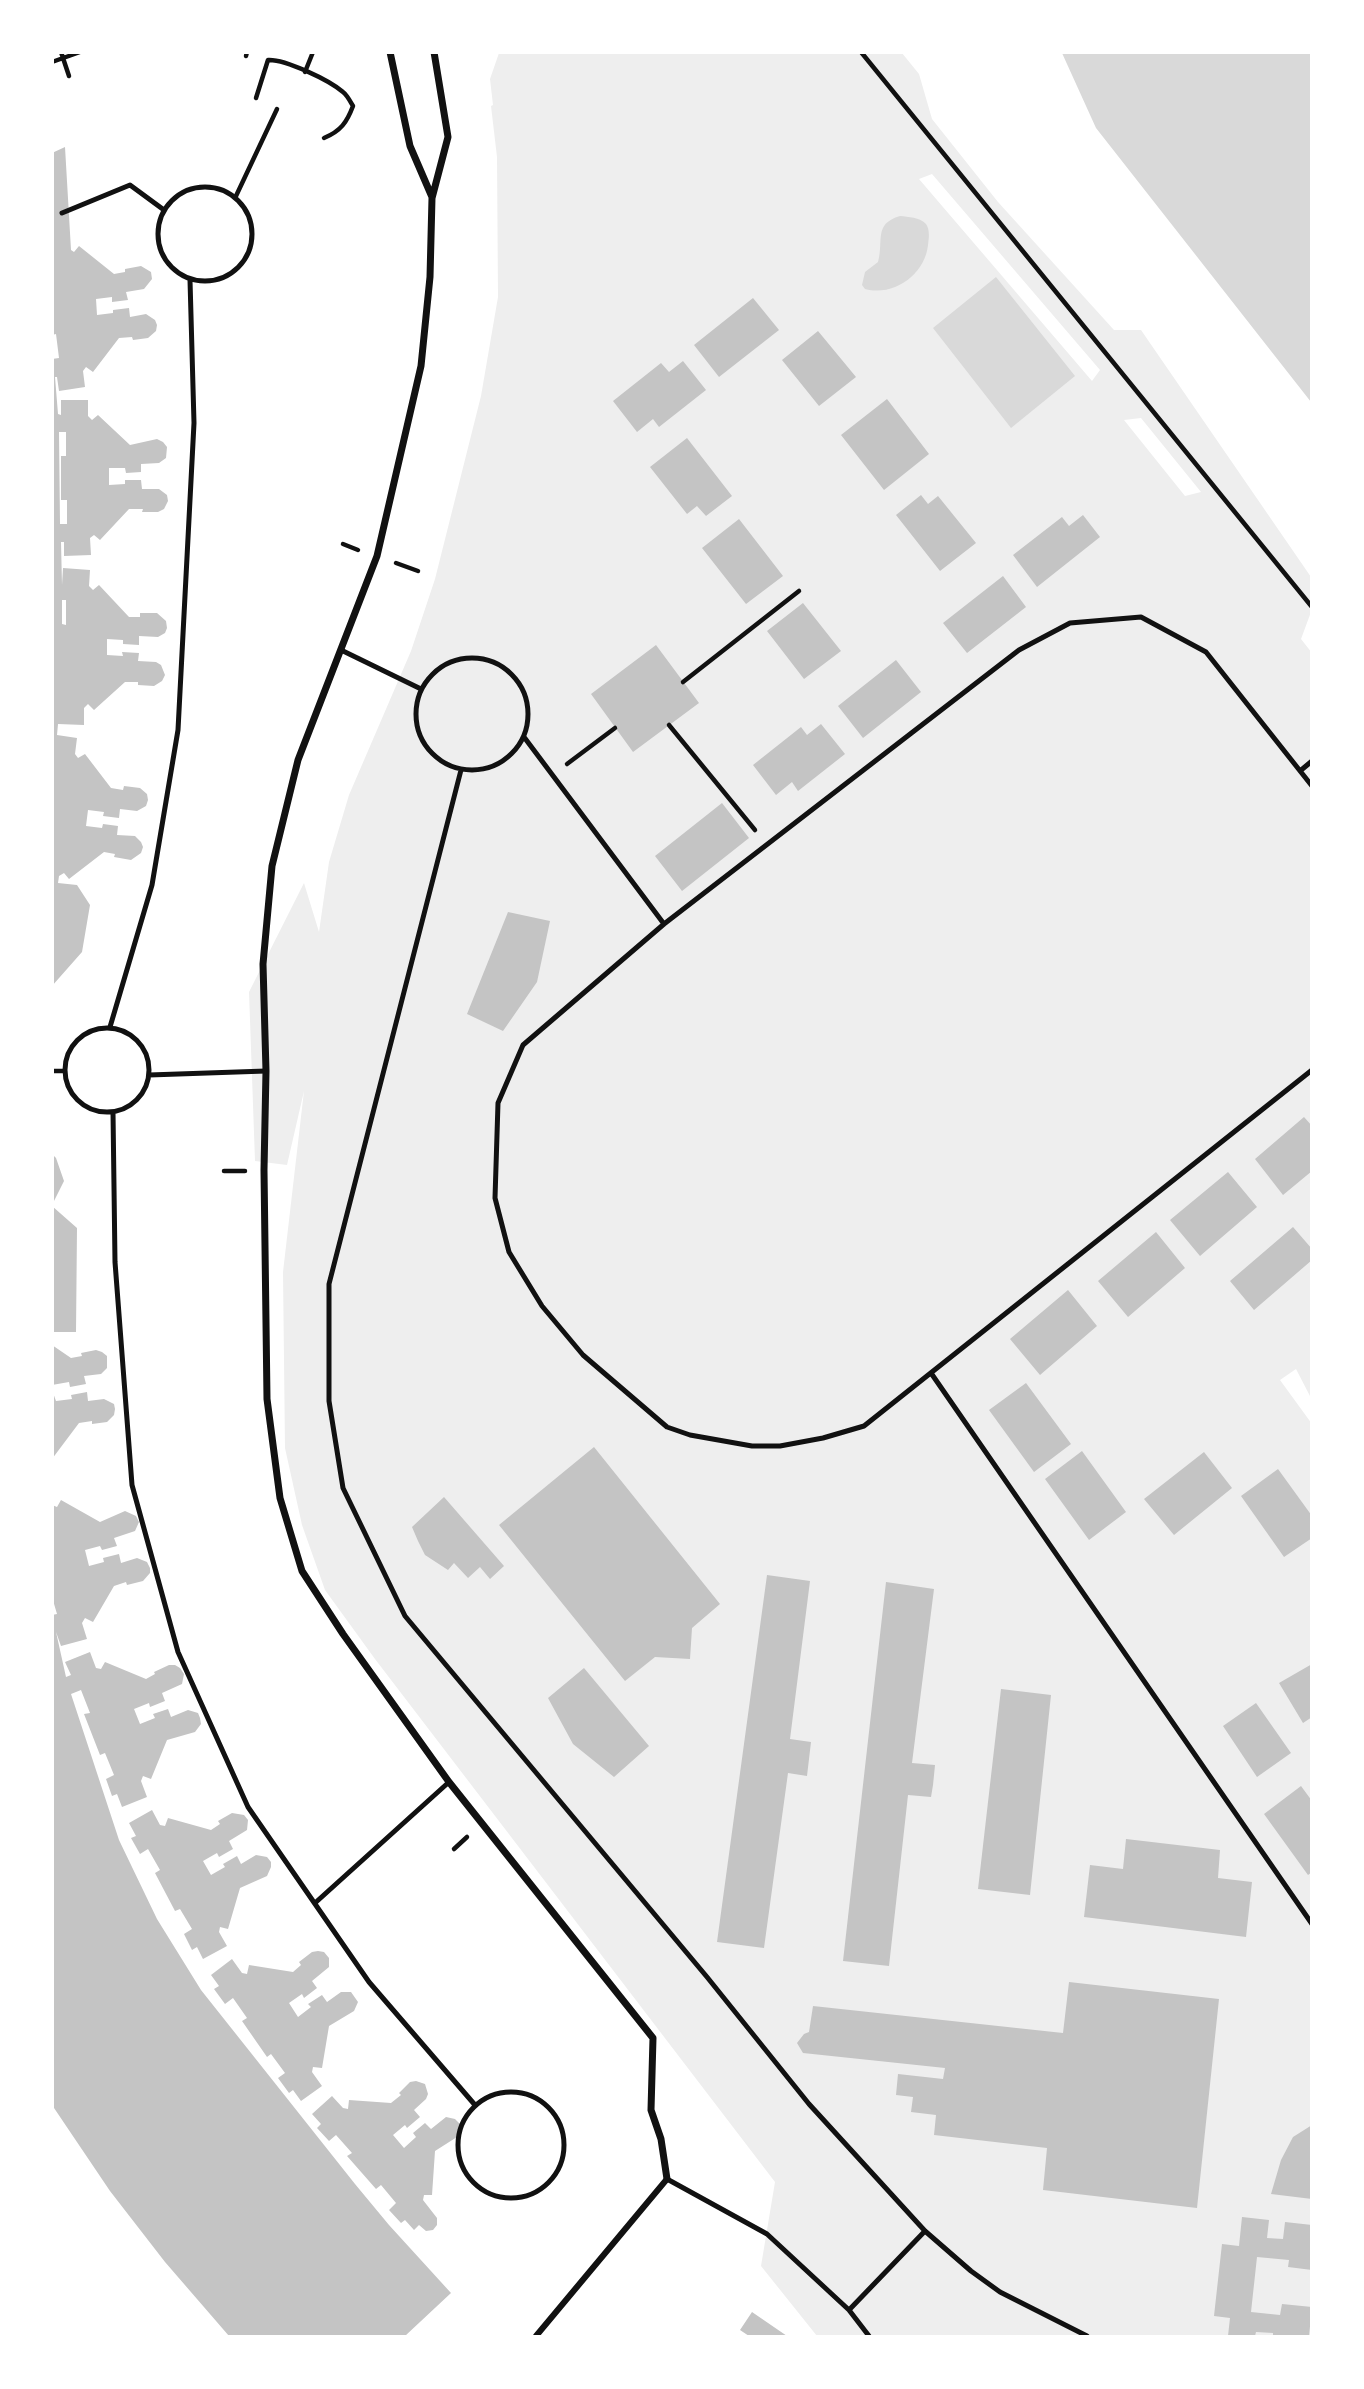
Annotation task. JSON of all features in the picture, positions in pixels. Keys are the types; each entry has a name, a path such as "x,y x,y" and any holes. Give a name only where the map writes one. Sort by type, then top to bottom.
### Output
{"street":[{"path":"390,52 410,146 432,198"},
{"path":"434,52 448,137 432,198 430,277 421,366 377,556 298,760 272,866 263,964 267,1399 280,1498 302,1571 343,1634 449,1782 653,2038 651,2110 661,2139 667,2179 536,2336"}],"lane":[{"path":"62,214 130,185 164,210"},
{"path":"205,186 221,189 236,197 246,209 252,225 252,241 247,257 237,270 223,279 207,282 190,280 178,274 161,251 158,238 159,223 164,210 182,193 205,186"},
{"path":"110,1027 152,885 178,730 194,423 190,280"},
{"path":"1311,786 1206,652 1141,617 1070,623 1019,650 664,924 523,1045 498,1103 495,1198 509,1252 542,1306 583,1355 667,1427 690,1435 752,1446 780,1446 823,1438 864,1426 1311,1070"},
{"path":"341,650 422,689"},
{"path":"468,658 487,660 504,668 518,682 526,699 528,718 524,737 513,753 498,764 480,771 461,770 445,764 431,753 421,739 416,723 416,705 422,689 433,674 449,663 468,658"},
{"path":"524,737 664,924"},
{"path":"1300,771 1311,761"},
{"path":"461,770 329,1284 329,1401 343,1488 405,1616 707,1977 809,2104 925,2231 971,2272 1000,2292 1087,2336"},
{"path":"110,1027 124,1030 144,1048 149,1075 137,1100 126,1108 99,1112 80,1102 67,1085 64,1071 66,1057 83,1034 110,1027"},
{"path":"149,1075 265,1071"},
{"path":"113,1112 115,1262 132,1485 178,1652 248,1807 369,1982 475,2105"},
{"path":"931,1373 1311,1924"},
{"path":"315,1903 449,1782"},
{"path":"508,2091 527,2094 543,2102 556,2116 563,2133 564,2151 559,2169 548,2184 534,2194 500,2198 471,2182 462,2168 458,2134 464,2119 475,2105 490,2095 508,2091"},
{"path":"667,2179 767,2234 849,2310 869,2336"},
{"path":"849,2310 925,2231"}],"path":[{"path":"52,62 62,55 80,52"},
{"path":"305,72 313,52"},
{"path":"861,52 1311,607"},
{"path":"62,55 69,76"},
{"path":"256,98 268,60 278,59 343,92 353,106 347,121 337,132 324,138"},
{"path":"236,197 277,109"},
{"path":"683,681 799,591"},
{"path":"669,725 767,845"},
{"path":"552,775 615,728"},
{"path":"52,1071 64,1071"}],"shaded area":[{"path":"499,53 902,53 919,74 932,119 998,202 1114,330 1141,330 1311,577 1311,612 1301,639 1312,653 1311,1398 1296,1369 1280,1380 1312,1424 1311,2336 817,2336 761,2266 775,2182 325,1590 302,1525 285,1448 283,1272 304,1091 287,1165 255,1161 249,992 304,883 319,932 329,862 349,795 411,651 435,579 481,396 498,297 497,157 490,79","holes":["932,174 1100,370 1092,381 919,179","1141,418 1201,492 1185,496 1124,420"]},
{"path":"1062,53 1311,53 1311,402 1096,128"},
{"path":"900,216 917,219 926,224 929,237 926,256 914,274 897,286 887,290 865,289 862,285 865,272 878,262 883,229 892,219"},
{"path":"996,277 1075,376 1011,428 933,328"}],"building":[{"path":"65,147 71,250 74,252 79,246 114,274 141,266 151,272 152,279 144,289 126,292 128,300 112,302 112,297 96,299 97,315 129,308 130,317 146,314 155,320 157,325 156,331 148,338 119,338 93,372 86,367 83,371 85,387 59,391 55,377 58,414 61,415 61,400 88,400 88,416 92,420 98,415 130,445 157,439 163,442 167,447 166,458 159,463 141,464 141,472 126,473 125,468 109,468 109,485 125,484 125,480 141,480 142,489 159,489 167,495 168,501 164,509 158,512 129,509 100,540 94,535 90,538 91,555 64,556 64,542 61,542 62,585 63,568 90,570 89,586 93,590 99,585 129,617 140,617 140,613 157,613 166,621 167,628 165,633 158,637 139,636 139,645 107,639 107,655 139,653 138,661 161,665 165,675 162,681 154,686 125,682 94,710 88,704 84,708 84,725 58,724 57,735 77,738 75,754 78,758 85,754 111,788 140,788 147,794 148,800 146,806 137,811 120,809 119,818 88,810 86,826 118,826 117,835 135,836 143,847 141,853 131,860 104,852 69,879 64,873 59,876 58,883 77,885 90,905 82,952 52,986 52,359 59,358 56,334 52,335 52,153","holes":["59,432 66,432 66,456 61,456 61,500 67,500 67,524 60,524","62,600 66,600 66,625 62,624"]},
{"path":"753,298 779,330 719,377 694,345"},
{"path":"818,331 856,377 819,406 782,360"},
{"path":"683,361 706,390 659,427 653,419 637,432 613,401 661,363 669,372"},
{"path":"887,399 929,454 884,490 841,435"},
{"path":"687,438 732,496 706,516 697,506 687,514 650,467"},
{"path":"921,495 928,504 938,496 976,543 940,571 896,515"},
{"path":"1083,515 1100,537 1037,587 1013,555 1062,517 1069,526"},
{"path":"739,519 783,576 746,604 702,548"},
{"path":"1003,576 1026,607 967,653 943,623"},
{"path":"803,603 841,651 804,679 767,631"},
{"path":"656,645 699,703 633,752 591,694"},
{"path":"896,660 921,692 863,738 838,706"},
{"path":"821,724 845,754 798,791 792,782 776,795 753,765 801,727 807,735"},
{"path":"722,803 749,838 682,891 655,856"},
{"path":"508,912 550,921 537,982 503,1031 467,1014"},
{"path":"1304,1117 1312,1126 1312,1171 1283,1195 1255,1159"},
{"path":"52,1154 64,1181 52,1205"},
{"path":"1228,1172 1257,1207 1200,1256 1170,1220"},
{"path":"52,1206 77,1228 76,1332 52,1332"},
{"path":"1293,1227 1312,1249 1312,1260 1254,1310 1230,1281"},
{"path":"1156,1232 1185,1268 1128,1317 1098,1281"},
{"path":"1068,1290 1097,1326 1040,1375 1010,1339"},
{"path":"52,1345 71,1358 96,1350 102,1352 107,1356 107,1368 101,1374 84,1376 86,1384 70,1387 69,1382 52,1385"},
{"path":"1026,1383 1071,1444 1034,1472 989,1410"},
{"path":"52,1390 56,1401 72,1399 71,1395 87,1392 88,1401 104,1399 114,1404 115,1409 114,1415 107,1422 79,1423 52,1459"},
{"path":"594,1447 720,1604 692,1628 690,1659 655,1657 625,1681 499,1525"},
{"path":"1082,1451 1126,1512 1089,1540 1045,1479"},
{"path":"1204,1452 1232,1488 1174,1535 1144,1499"},
{"path":"1278,1469 1312,1516 1312,1538 1284,1557 1241,1496"},
{"path":"444,1497 504,1566 490,1579 480,1567 468,1578 454,1563 448,1570 425,1555 412,1527"},
{"path":"61,1500 100,1522 125,1511 136,1516 139,1522 135,1531 114,1538 117,1546 102,1550 100,1546 85,1550 89,1566 104,1562 103,1558 119,1554 121,1563 137,1558 147,1562 150,1568 150,1573 143,1581 114,1586 93,1622 85,1618 82,1623 87,1639 61,1646 56,1632 66,1677 71,1675 65,1662 90,1652 96,1668 101,1669 105,1662 146,1679 155,1674 154,1672 175,1665 184,1674 182,1684 162,1693 165,1701 134,1709 140,1724 155,1718 153,1714 168,1709 171,1717 188,1710 198,1713 200,1718 201,1724 195,1732 167,1740 151,1779 143,1776 141,1781 147,1797 122,1807 117,1794 112,1796 106,1779 114,1775 105,1753 100,1755 84,1714 90,1713 81,1690 71,1694 119,1840 157,1919 201,1990 355,2184 451,2293 405,2336 229,2336 165,2262 110,2191 52,2105 52,1615 57,1614 52,1597 52,1505 57,1507"},
{"path":"767,1575 810,1581 790,1739 811,1742 807,1776 788,1773 764,1948 717,1942"},
{"path":"886,1582 934,1589 912,1763 935,1765 933,1785 931,1797 908,1795 889,1966 843,1961"},
{"path":"1312,1664 1312,1717 1303,1723 1279,1683"},
{"path":"584,1668 649,1746 614,1777 573,1744 548,1698"},
{"path":"1001,1689 1051,1695 1030,1895 978,1889"},
{"path":"1256,1703 1291,1753 1257,1777 1223,1726"},
{"path":"1301,1786 1312,1801 1312,1872 1308,1875 1264,1814"},
{"path":"152,1810 160,1825 165,1826 168,1818 211,1830 220,1824 218,1821 232,1813 244,1815 248,1820 247,1830 229,1841 233,1849 219,1857 217,1853 203,1861 211,1875 237,1856 241,1864 256,1855 267,1857 271,1862 267,1876 240,1888 228,1929 220,1927 219,1932 227,1946 203,1959 197,1947 192,1950 184,1934 192,1929 180,1909 175,1911 155,1873 160,1870 148,1849 140,1854 131,1838 136,1836 129,1823"},
{"path":"1126,1839 1220,1850 1218,1878 1252,1882 1246,1937 1084,1917 1090,1865 1123,1869"},
{"path":"312,1952 324,1952 329,1958 329,1967 312,1981 317,1988 304,1998 302,1994 289,2003 298,2017 311,2007 308,2004 322,1995 327,2002 341,1992 351,1992 358,2002 354,2011 329,2026 322,2068 313,2067 312,2072 322,2086 301,2101 293,2090 289,2093 278,2078 285,2073 271,2054 267,2057 242,2021 247,2018 233,1998 225,2004 214,1989 219,1986 211,1975 232,1959 242,1973 247,1974 249,1965 293,1972 301,1965 299,1962"},
{"path":"1069,1982 1219,1999 1197,2208 1043,2190 1047,2148 934,2135 936,2115 911,2112 913,2097 896,2095 898,2074 943,2079 945,2068 803,2053 797,2043 809,2032 813,2006 1063,2033"},
{"path":"410,2082 425,2084 428,2094 414,2110 420,2117 393,2135 404,2148 416,2137 413,2133 425,2123 431,2129 446,2117 455,2119 460,2124 457,2137 435,2151 432,2195 424,2195 423,2200 437,2218 437,2225 433,2230 426,2231 419,2225 414,2230 405,2220 401,2223 389,2210 396,2203 381,2185 376,2189 347,2156 352,2153 336,2135 329,2141 317,2128 321,2124 312,2114 332,2096 343,2108 348,2109 349,2100 391,2103"},
{"path":"1312,2125 1312,2199 1271,2194 1281,2160 1293,2137"},
{"path":"1242,2217 1269,2220 1267,2238 1283,2239 1285,2222 1312,2225 1312,2270 1288,2267 1289,2260 1257,2257 1251,2312 1280,2315 1282,2304 1312,2307 1309,2336 1273,2336 1273,2333 1256,2332 1255,2336 1228,2336 1230,2318 1214,2316 1222,2244 1239,2246"},
{"path":"752,2312 787,2336 749,2336 740,2330"}]}
